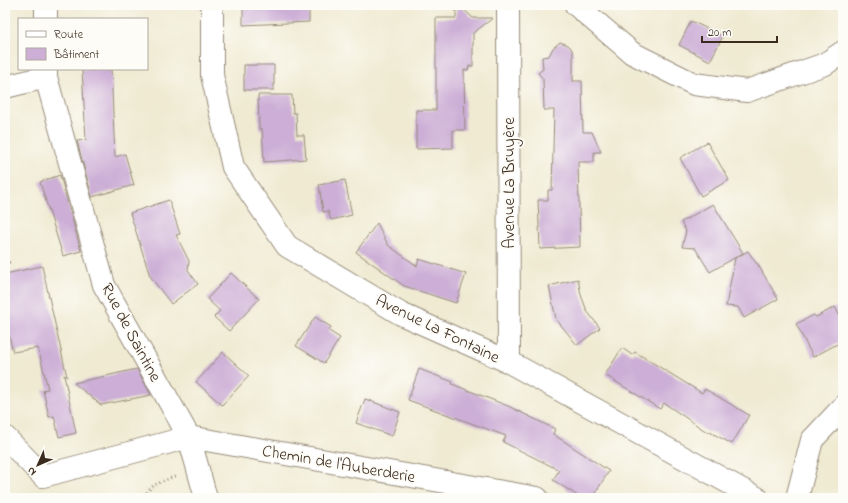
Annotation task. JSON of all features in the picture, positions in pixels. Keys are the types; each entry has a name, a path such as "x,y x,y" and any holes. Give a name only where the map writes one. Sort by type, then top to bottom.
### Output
{"street":[{"path":"46,5 46,18"},
{"name":"Avenue La Fontaine","path":"212,5 212,75 233,167 287,246 401,314 509,362 757,498"},
{"name":"Avenue La Bruyère","path":"508,5 509,362"},
{"path":"576,5 632,53 694,84 747,91 825,64 843,52"},
{"path":"5,87 46,73"},
{"name":"Rue de Saintine","path":"46,73 104,285 189,437 206,498"},
{"path":"797,498 812,440 843,407"},
{"path":"5,438 43,476 189,437"},
{"name":"Chemin de l'Auberderie","path":"189,437 537,498"}],"path":[{"path":"5,263 11,262"},
{"path":"141,498 154,484 197,467"}],"building":[{"path":"243,5 309,5 309,22 243,25"},
{"path":"456,5 459,5 473,18 493,18 473,33 473,66 469,66 468,70 464,70 465,130 453,130 453,148 416,149 416,110 436,110 436,18 456,18"},
{"path":"691,21 723,36 710,61 679,45"},
{"path":"560,42 568,45 573,53 573,81 582,81 583,132 592,132 601,152 594,152 594,162 578,162 580,247 540,249 538,200 548,200 548,190 552,190 554,110 544,110 543,79 538,73 543,69 542,57 549,56 553,48"},
{"path":"244,65 274,65 274,90 244,90"},
{"path":"82,70 111,70 115,157 125,154 134,185 92,197 77,141 86,140"},
{"path":"258,95 292,95 293,113 296,113 297,135 304,135 306,159 264,162 262,129 259,129"},
{"path":"707,142 729,180 701,196 680,158"},
{"path":"60,175 81,251 63,256 40,182"},
{"path":"345,180 352,215 331,220 328,211 323,212 319,185"},
{"path":"169,200 180,234 176,235 189,261 188,270 198,284 171,304 150,276 130,213"},
{"path":"713,204 743,253 710,272 695,248 682,247 686,231 681,222"},
{"path":"377,223 388,245 417,266 419,259 466,274 456,303 404,286 356,252"},
{"path":"748,251 757,263 778,299 744,318 738,307 726,306 735,258"},
{"path":"42,266 67,377 64,375 76,433 59,437 54,416 49,417 43,390 48,389 38,348 13,352 5,318 5,274"},
{"path":"231,273 259,299 229,331 214,317 220,311 207,299"},
{"path":"578,279 581,295 587,311 600,328 577,345 556,319 549,286"},
{"path":"835,307 843,322 843,341 813,357 796,324 814,315 816,317"},
{"path":"315,317 331,327 329,331 340,338 324,363 296,346"},
{"path":"622,348 632,355 635,352 702,393 705,389 749,415 732,444 708,431 707,432 664,403 660,409 605,375"},
{"path":"223,352 249,376 222,405 196,382"},
{"path":"137,369 151,395 101,405 74,383"},
{"path":"419,369 508,406 555,429 553,434 609,471 592,498 581,498 553,480 559,470 503,442 506,436 408,400"},
{"path":"365,399 400,412 392,436 356,423"}]}
